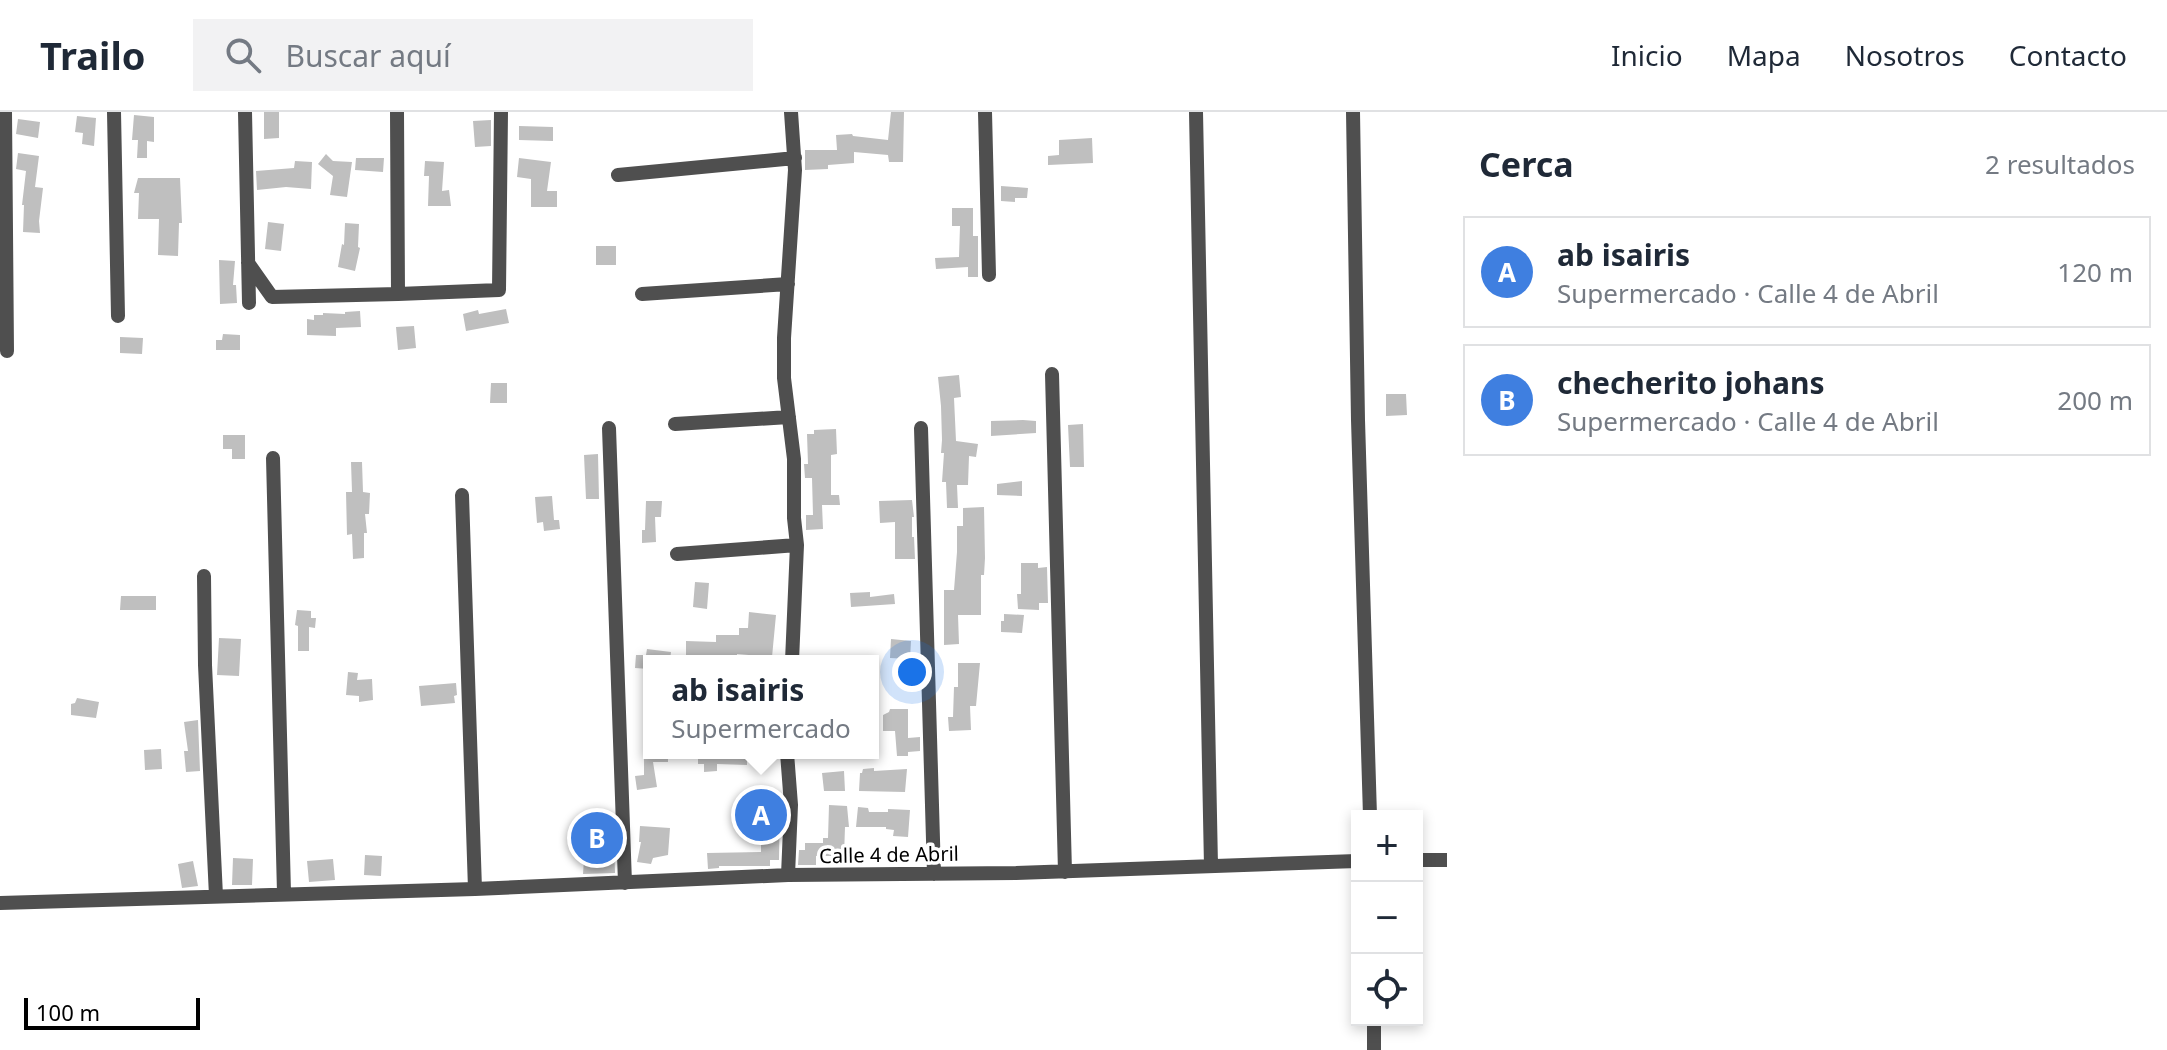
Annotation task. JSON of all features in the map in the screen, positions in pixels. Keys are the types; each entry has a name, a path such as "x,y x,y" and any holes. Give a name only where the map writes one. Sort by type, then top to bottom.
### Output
{"street":[{"path":"5,112 7,351"},
{"path":"114,112 118,316"},
{"path":"245,112 249,303"},
{"path":"397,112 398,294"},
{"path":"248,263 272,297 499,290 501,112"},
{"path":"791,112 795,158 784,378 794,459 797,545 792,655"},
{"path":"985,112 989,275"},
{"path":"1196,112 1211,866"},
{"path":"1353,112 1358,420 1370,810"},
{"path":"618,175 795,158"},
{"path":"642,294 788,284"},
{"path":"1052,374 1065,872"},
{"path":"675,424 789,417"},
{"path":"609,428 625,883"},
{"path":"921,428 934,874"},
{"path":"273,458 284,893"},
{"path":"462,495 475,889"},
{"path":"677,554 797,545"},
{"path":"204,576 216,896"},
{"path":"787,759 791,805 788,875"},
{"path":"1423,860 1447,860"},
{"name":"Calle 4 de Abril","path":"0,903 475,889 788,875 1065,872 1351,861"},
{"path":"1374,1026 1374,1050"}],"building":[{"path":"264,112 279,112 279,138 264,139"},
{"path":"891,112 904,112 903,162 889,162 888,155 854,152 854,163 805,170 805,150 837,150 836,135 852,134 888,140"},
{"path":"134,115 154,117 154,142 147,141 147,158 137,158 138,140 132,140"},
{"path":"77,116 96,118 94,146 82,144 83,133 75,132"},
{"path":"18,119 40,122 38,138 16,134"},
{"path":"491,120 491,146 475,147 473,121"},
{"path":"519,126 553,127 553,141 519,140"},
{"path":"1092,138 1093,163 1048,165 1048,156 1059,155 1059,140"},
{"path":"18,153 39,156 35,187 43,188 40,233 23,232 26,171 16,169"},
{"path":"326,154 333,161 352,162 347,197 330,195 333,176 318,164"},
{"path":"356,158 384,158 383,172 355,170"},
{"path":"519,158 551,162 547,191 557,191 557,207 531,207 531,179 517,177"},
{"path":"295,161 312,162 311,189 286,187 257,190 256,171 294,168"},
{"path":"425,161 444,162 442,191 449,190 451,206 428,206 429,176 424,176"},
{"path":"138,178 180,178 182,223 179,223 178,256 158,255 159,219 138,219 139,193 134,193"},
{"path":"1001,186 1028,188 1027,198 1015,198 1015,202 1001,201"},
{"path":"952,208 973,208 973,236 978,236 978,277 968,277 968,267 936,269 935,258 959,257 960,226 952,226"},
{"path":"268,222 284,224 281,251 265,249"},
{"path":"345,223 359,224 360,248 355,271 338,267 344,245"},
{"path":"596,246 616,246 616,265 596,265"},
{"path":"219,260 235,261 233,285 236,285 237,303 220,304"},
{"path":"506,309 509,323 466,331 463,314"},
{"path":"360,311 361,327 336,328 336,336 307,335 307,319 314,320 314,315"},
{"path":"414,326 416,348 398,350 396,327"},
{"path":"223,334 240,335 240,350 216,350 216,340 222,340"},
{"path":"120,337 143,338 142,354 120,353"},
{"path":"959,375 961,397 954,398 956,441 978,444 976,457 969,456 968,485 957,485 958,508 947,508 946,482 942,482 944,453 941,453 938,377"},
{"path":"491,383 507,383 507,403 490,403"},
{"path":"1386,394 1406,394 1407,415 1386,416"},
{"path":"991,421 1036,421 1036,433 991,436"},
{"path":"1083,424 1084,467 1070,467 1068,425"},
{"path":"836,429 837,454 831,455 831,495 839,495 840,505 822,505 823,529 806,530 806,515 813,515 812,478 805,478 807,434 814,434 814,430"},
{"path":"223,435 245,435 245,459 232,459 232,449 223,449"},
{"path":"598,454 599,499 586,499 584,455"},
{"path":"351,462 362,462 363,492 370,493 369,514 365,514 367,533 364,533 364,558 353,559 352,534 347,535 346,492 352,492"},
{"path":"1022,481 1022,496 997,495 997,484"},
{"path":"552,496 554,520 559,520 560,529 544,531 543,522 537,523 535,497"},
{"path":"912,500 915,559 895,559 895,522 880,523 879,501"},
{"path":"646,501 662,501 661,517 655,517 656,542 642,543"},
{"path":"984,507 985,558 984,575 981,575 981,615 958,615 959,644 944,645 944,590 954,590 957,526 963,526 963,508"},
{"path":"1021,563 1038,563 1038,568 1047,567 1048,603 1039,603 1039,610 1018,609"},
{"path":"695,582 709,583 707,609 693,607"},
{"path":"870,592 870,597 894,594 895,604 851,607 850,593"},
{"path":"121,596 156,596 156,610 120,610"},
{"path":"297,610 311,611 311,618 316,618 315,628 309,627 309,651 298,651"},
{"path":"749,612 776,615 772,655 686,655 686,641 716,642 716,635 739,635 739,628 748,628"},
{"path":"1004,614 1024,615 1022,633 1001,632"},
{"path":"219,638 241,639 239,676 217,675"},
{"path":"891,639 911,641 910,659 890,658"},
{"path":"647,649 671,652 671,655 646,655"},
{"path":"636,655 643,655 643,669 635,668"},
{"path":"958,663 980,663 976,706 970,706 971,730 949,731 948,717 953,717 954,687 958,687"},
{"path":"348,672 358,673 357,680 372,679 373,700 359,702 359,696 346,695"},
{"path":"456,683 455,703 421,706 419,686"},
{"path":"77,698 99,702 96,718 71,715 71,704"},
{"path":"890,709 908,709 908,738 920,737 920,751 897,756 895,731 883,731 883,715"},
{"path":"198,720 200,771 186,772 184,751 188,751 184,722"},
{"path":"161,749 162,769 145,770 144,750"},
{"path":"644,759 668,759 668,762 653,762 657,787 637,790 635,776 644,775"},
{"path":"698,759 747,759 747,765 717,764 717,771 704,772 704,764 698,764"},
{"path":"874,768 874,771 907,769 905,792 859,791 860,773 863,769"},
{"path":"844,771 845,791 824,791 822,773"},
{"path":"766,796 780,797 779,860 770,860 770,866 719,866 708,869 707,853 761,852"},
{"path":"829,805 847,806 849,827 845,827 844,856 816,856 816,865 798,865 799,850 805,850 805,843 823,843 823,838 828,838"},
{"path":"858,807 868,808 869,812 910,810 908,837 893,836 894,830 886,827 856,827"},
{"path":"640,826 670,828 668,855 653,858 651,864 637,862"},
{"path":"614,842 615,873 583,874 585,845"},
{"path":"365,855 382,856 381,876 364,875"},
{"path":"233,858 253,859 252,885 232,885"},
{"path":"333,859 335,880 309,882 307,861"},
{"path":"193,861 198,886 182,888 178,864"}],"place":[{"name":"ab isairis","path":"761,815"},
{"name":"checherito johans","path":"597,838"}]}
